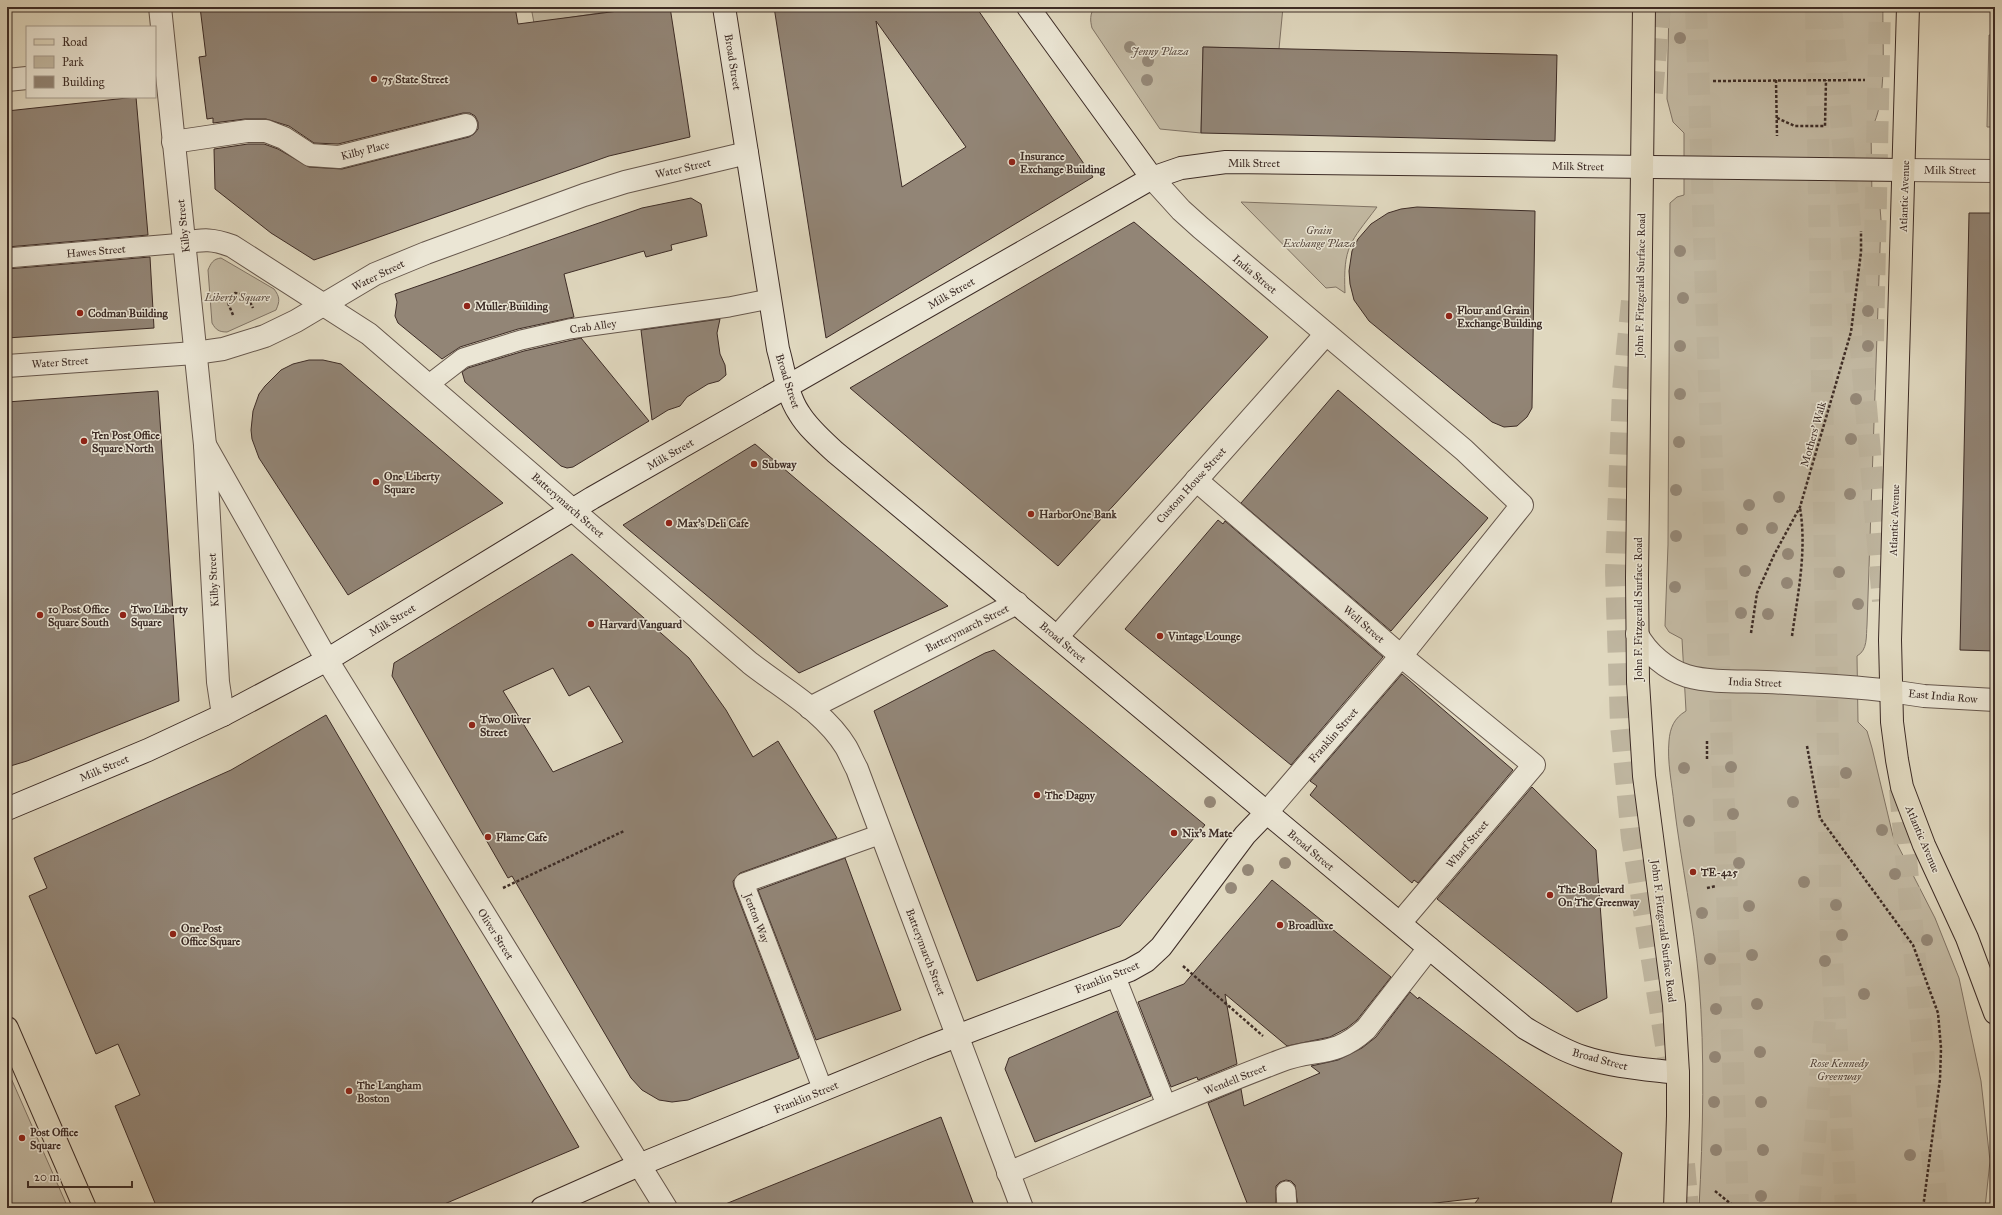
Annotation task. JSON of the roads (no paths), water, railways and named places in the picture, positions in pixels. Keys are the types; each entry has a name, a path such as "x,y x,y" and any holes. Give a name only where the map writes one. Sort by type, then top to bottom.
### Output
{"main road":[{"name":"John F. Fitzgerald Surface Road","path":"1644,7 1637,634 1639,716 1643,764 1672,983 1678,1073 1678,1153 1675,1208"},
{"name":"Atlantic Avenue","path":"1908,7 1890,632 1890,691 1896,755 1906,800 1924,845 1967,938 1995,1013"},
{"path":"7,1028 85,1208"}],"street":[{"name":"Kilby Street","path":"160,7 160,65 173,142 205,445 218,682 223,715"},
{"name":"Broad Street","path":"724,7 778,349 788,387 799,413 820,438 1525,1028 1551,1044 1583,1057 1618,1066 1678,1073"},
{"name":"India Street","path":"1028,7 1152,178 1181,210 1464,450 1522,505"},
{"path":"7,80 26,78"},
{"name":"Kilby Place","path":"173,142 247,131 266,131 284,138 310,155 339,157 466,125"},
{"name":"Water Street","path":"7,366 195,353 223,349 265,336 296,321 350,288 382,271 426,253 584,195 625,182 747,153"},
{"name":"Milk Street","path":"7,809 148,750 223,715 327,660 573,510 1152,178 1181,168 1226,162 1995,171"},
{"path":"184,243 205,239 219,241 232,246 324,305"},
{"name":"Batterymarch Street","path":"324,305 369,334 750,663 810,708 830,726 846,747 857,769 1022,1208"},
{"name":"Custom House Street","path":"1057,637 1326,334"},
{"name":"Kilby Street","path":"205,445 327,660"},
{"name":"Well Street","path":"1196,480 1401,656 1534,765"},
{"name":"Franklin Street","path":"542,1208 639,1165 957,1035 1130,970 1146,961 1161,947 1245,835 1267,812 1401,656 1522,505"},
{"name":"Batterymarch Street","path":"810,708 1016,603"},
{"name":"India Street","path":"1637,634 1642,644 1658,659 1677,671 1695,678 1823,684 1890,691"},
{"name":"Oliver Street","path":"327,660 666,1208"},
{"name":"East India Row","path":"1890,691 1924,696 1995,700"},
{"name":"Wharf Street","path":"1400,923 1534,765"},
{"name":"Wendell Street","path":"1008,1173 1271,1064 1340,1048 1353,1041 1366,1029 1429,948"}],"lane":[{"name":"Hawes Street","path":"7,258 184,243"},
{"name":"Crab Alley","path":"428,385 463,358 521,340 569,328 729,307 769,299"},
{"name":"Jenton Way","path":"823,1090 744,883 881,834"},
{"path":"1115,975 1167,1107"}],"tunnel":[{"path":"1652,93 1660,7"},
{"path":"1696,7 1738,1208"},
{"path":"1816,7 1831,941 1846,1208"},
{"path":"1831,7 1883,601"},
{"path":"1873,341 1880,7"},
{"path":"1632,301 1623,391 1616,572 1621,725 1632,838 1670,1070"},
{"path":"1900,789 1937,1208"},
{"path":"1809,1208 1825,1020"},
{"path":"1684,1164 1688,1208"}],"place":[{"name":"75 State Street","path":"374,79"},
{"name":"Insurance Exchange Building","path":"1012,162"},
{"name":"Muller Building","path":"467,306"},
{"name":"Codman Building","path":"80,313"},
{"name":"Flour and Grain Exchange Building","path":"1449,316"},
{"name":"Ten Post Office Square North","path":"84,441"},
{"name":"Subway","path":"754,464"},
{"name":"One Liberty Square","path":"376,482"},
{"name":"HarborOne Bank","path":"1031,514"},
{"name":"Max's Deli Cafe","path":"669,523"},
{"name":"10 Post Office Square South","path":"40,615"},
{"name":"Two Liberty Square","path":"123,615"},
{"name":"Harvard Vanguard","path":"591,624"},
{"name":"Vintage Lounge","path":"1160,636"},
{"name":"Two Oliver Street","path":"472,725"},
{"name":"The Dagny","path":"1037,795"},
{"name":"Nix's Mate","path":"1174,833"},
{"name":"Flame Cafe","path":"488,837"},
{"name":"TE-425","path":"1693,872"},
{"name":"The Boulevard On The Greenway","path":"1550,895"},
{"name":"Broadluxe","path":"1280,925"},
{"name":"One Post Office Square","path":"173,934"},
{"name":"The Langham Boston","path":"349,1091"},
{"name":"Post Office Square","path":"22,1138"}],"park label":[{"name":"Jenny Plaza","path":"1160,51"},
{"name":"Grain Exchange Plaza","path":"1319,236"},
{"name":"Liberty Square","path":"237,297"},
{"name":"Rose Kennedy Greenway","path":"1839,1069"}]}
